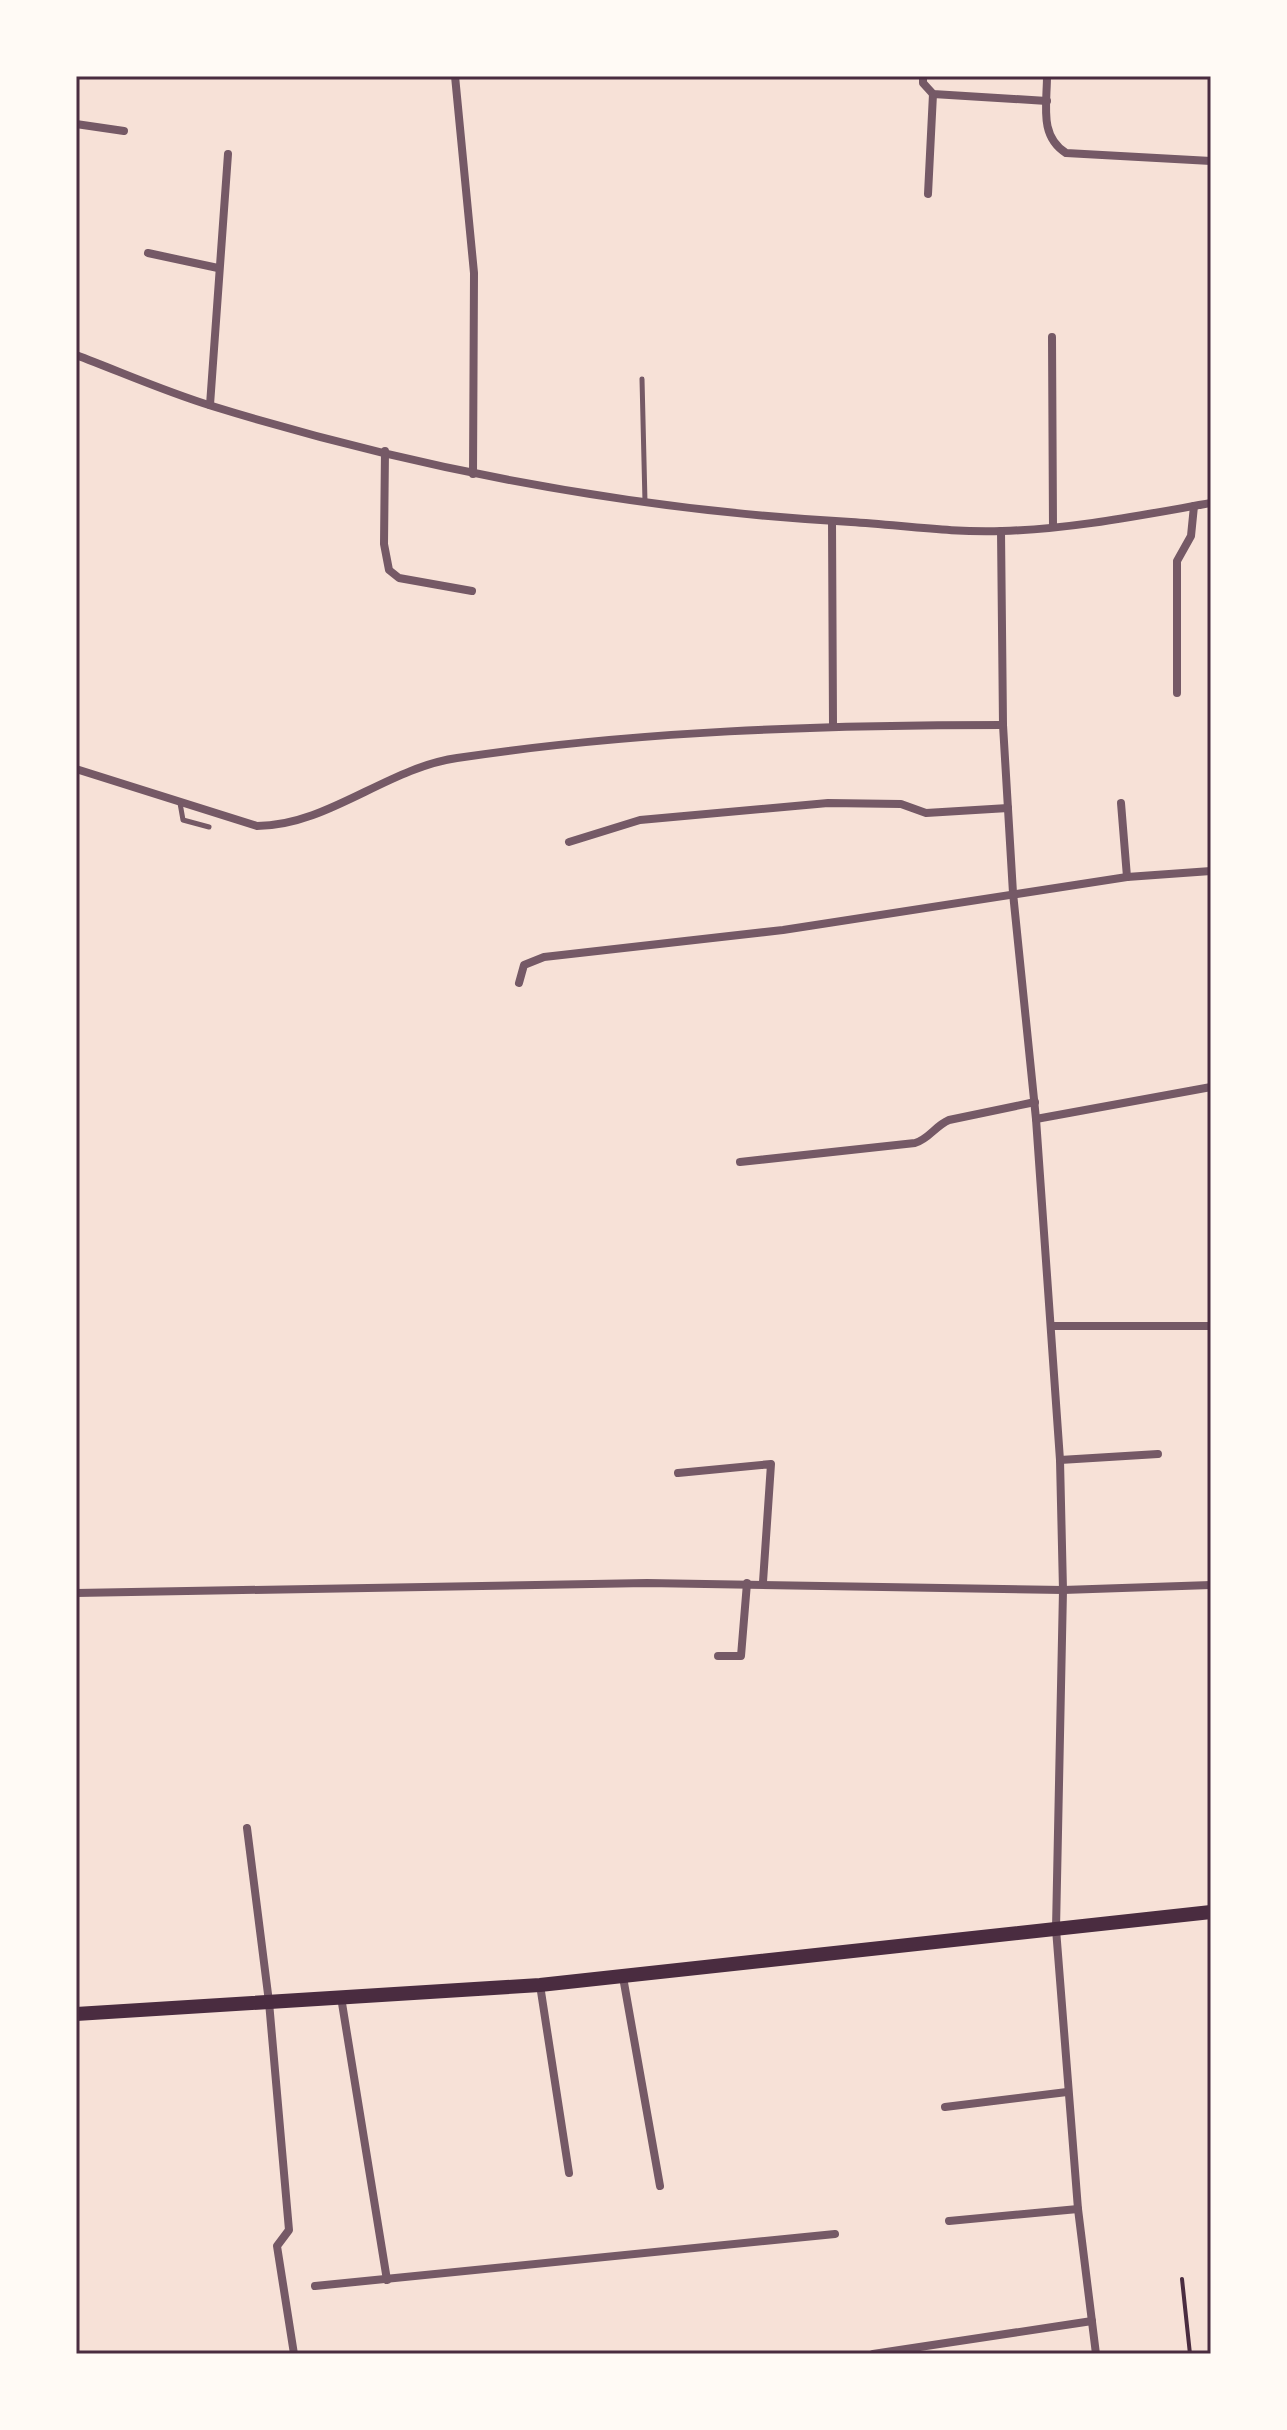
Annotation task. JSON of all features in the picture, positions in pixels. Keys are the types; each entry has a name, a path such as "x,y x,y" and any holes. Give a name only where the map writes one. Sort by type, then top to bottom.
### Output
{"main road":[{"path":"76,2014 540,1985 1211,1912"}],"street":[{"path":"455,76 474,273 473,474"},
{"path":"923,76 923,83 933,94 1047,101"},
{"path":"1047,76 1047,134 1053,145 1066,153 1211,161"},
{"path":"928,194 933,94"},
{"path":"76,124 124,131"},
{"path":"210,405 228,154"},
{"path":"148,253 218,268"},
{"path":"1052,337 1053,527"},
{"path":"76,355 210,405 385,451 473,474 645,504 832,521 1001,531 1092,524 1211,503"},
{"path":"385,451 384,544 389,570 399,578 472,591"},
{"path":"1177,693 1177,561 1191,536 1194,506"},
{"path":"832,521 833,725"},
{"path":"1001,531 1003,725 1013,893 1035,1102 1060,1460 1063,1590 1056,1929 1078,2209 1096,2354"},
{"path":"76,769 257,826 272,826 327,807 409,769 455,758 620,740 833,725 1003,725"},
{"path":"569,842 640,820 828,803 901,804 926,813 1008,808"},
{"path":"1121,803 1127,877"},
{"path":"519,983 524,965 544,957 783,930 1127,877 1211,871"},
{"path":"1036,1119 1211,1087"},
{"path":"740,1162 915,1143 925,1140 939,1124 949,1120 1035,1102"},
{"path":"1051,1326 1211,1326"},
{"path":"1060,1460 1158,1454"},
{"path":"678,1473 771,1464 763,1582"},
{"path":"76,1593 763,1582 1063,1590 1211,1585"},
{"path":"718,1656 741,1656 747,1583"},
{"path":"247,1828 269,2002 289,2230 277,2246 294,2354"},
{"path":"623,1977 660,2186"},
{"path":"540,1985 569,2173"},
{"path":"341,1997 387,2280"},
{"path":"945,2107 1067,2092"},
{"path":"949,2221 1078,2209"},
{"path":"315,2286 835,2234"},
{"path":"873,2354 1092,2321"}],"lane":[{"path":"642,379 645,504"},
{"path":"180,803 183,820 209,827"}],"path":[{"path":"1182,2279 1190,2354"}]}
